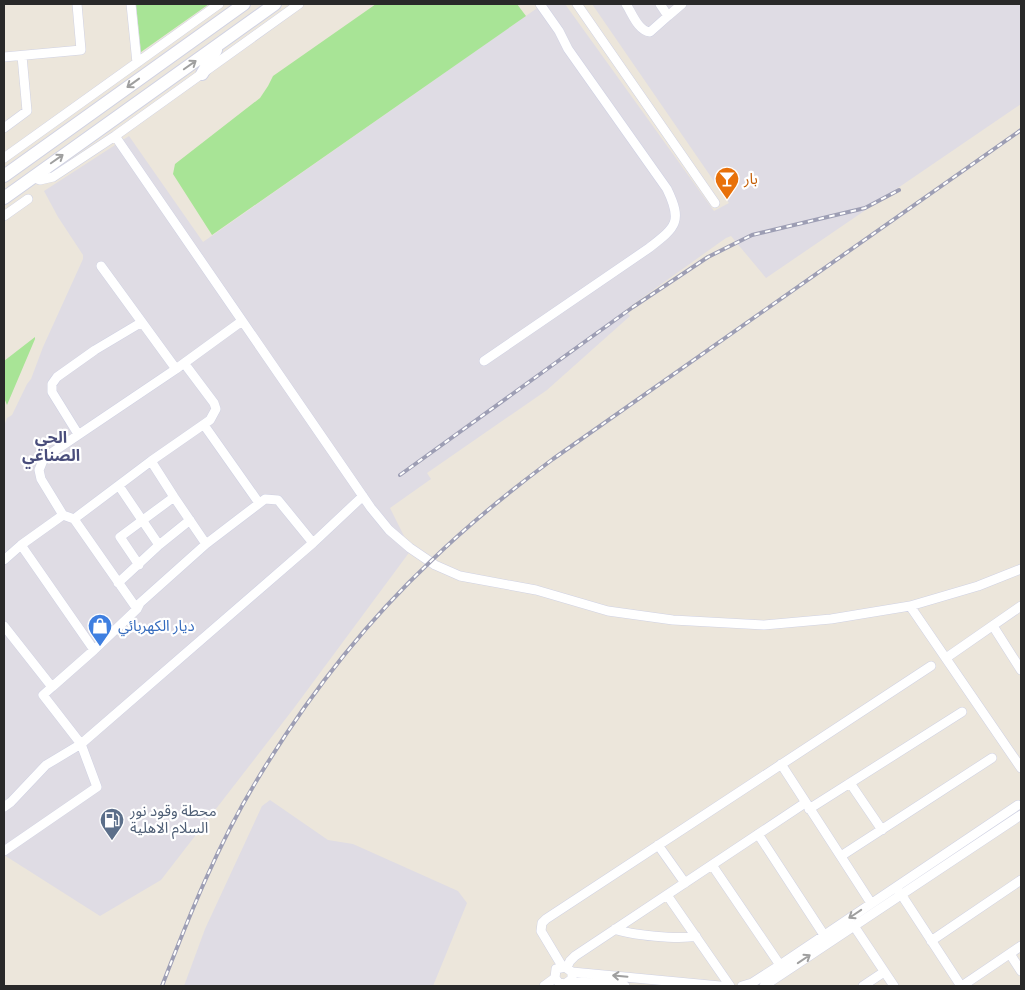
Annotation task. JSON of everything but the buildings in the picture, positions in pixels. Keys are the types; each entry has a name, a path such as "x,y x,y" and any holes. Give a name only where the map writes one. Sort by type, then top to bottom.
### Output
{"main road":[{"path":"4,176 244,4"},
{"path":"4,198 275,4"},
{"path":"202,74 218,45"}],"street":[{"path":"4,57 81,50 77,4"},
{"path":"131,4 136,62"},
{"path":"4,158 219,4"},
{"path":"32,177 40,180 49,179 115,136 299,4"},
{"path":"484,361 649,248 670,231 676,219 674,205 667,190 568,49 560,31 540,4"},
{"path":"576,4 715,203"},
{"path":"626,4 641,29 646,32 650,32 682,4"},
{"path":"660,4 668,16"},
{"path":"4,128 27,111 22,56"},
{"path":"115,136 363,496 389,530 410,548 435,565 460,576 536,590 608,611 673,620 764,625 830,619 910,606 978,586 1021,569"},
{"path":"4,216 28,199"},
{"path":"101,266 176,369"},
{"path":"138,609 74,519 64,515 41,479 40,466 44,458 50,453 176,369 242,321"},
{"path":"78,434 52,392 52,384 57,377 95,350 142,322"},
{"path":"74,519 212,418 215,405 184,363"},
{"path":"204,425 259,503"},
{"path":"151,461 206,544"},
{"path":"119,486 159,545"},
{"path":"4,806 11,802 46,765 81,744 313,543 363,496"},
{"path":"139,564 120,537 174,498"},
{"path":"4,852 97,788 81,744 43,695 94,650 138,609 140,603 206,544 266,499 278,500 313,543"},
{"path":"4,560 64,515"},
{"path":"118,583 159,545 190,520"},
{"path":"22,545 94,650"},
{"path":"910,606 1021,768"},
{"path":"946,658 1021,606"},
{"path":"4,626 52,687"},
{"path":"993,626 1021,670"},
{"path":"564,977 542,933 541,928 544,921 931,666"},
{"path":"564,977 572,958 758,834 850,783 962,712"},
{"path":"840,856 992,758"},
{"path":"781,764 871,903"},
{"path":"850,783 882,830"},
{"path":"764,986 854,926 898,891 1018,805"},
{"path":"742,986 752,983 780,965 871,903 898,891 1021,815"},
{"path":"758,834 824,935"},
{"path":"658,845 685,883"},
{"path":"712,865 780,965"},
{"path":"931,941 1021,880"},
{"path":"898,891 961,986 1021,946"},
{"path":"667,895 730,986"},
{"path":"854,926 894,986"},
{"path":"615,930 683,938 696,936"},
{"path":"1010,954 1021,971"},
{"path":"863,986 884,972"},
{"path":"564,977 625,986"},
{"path":"544,986 564,977 720,986"}],"shaded area":[{"path":"543,4 565,4 714,211 729,203 592,4 1021,4 1021,104 766,278 731,236 726,238 625,310 630,316 547,390 427,473 431,479 390,508 411,550 294,708 161,880 100,916 4,855 4,426 31,379 43,347 83,259 83,255 58,217 44,191 129,136 203,242"},
{"path":"270,800 328,840 353,844 458,891 467,903 433,986 184,986 205,929 262,806"}],"green space":[{"path":"136,4 209,4 141,52"},
{"path":"376,4 517,4 526,16 212,235 173,174 175,164 260,98 273,76"},
{"path":"35,337 7,405 4,398 4,361"}],"railway":[{"path":"162,986 217,855 257,780 275,751 336,665 406,585 475,521 553,459 1021,130"},
{"path":"400,475 633,307 708,257 752,235 865,208 899,190"}],"place":[{"name":"بار","path":"727,200"},
{"name":"ديار الكهربائي","path":"100,647"},
{"name":"محطة وقود نور السلام الاهلية","path":"112,841"}],"district":[{"name":"الحي الصناعي","path":"51,446"}]}
